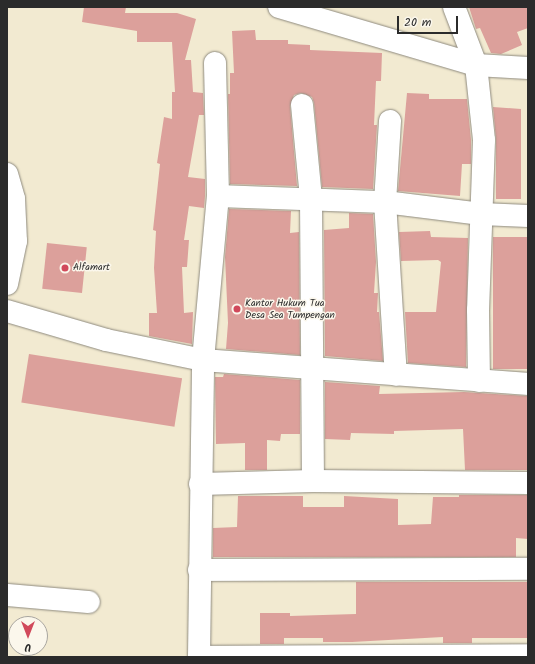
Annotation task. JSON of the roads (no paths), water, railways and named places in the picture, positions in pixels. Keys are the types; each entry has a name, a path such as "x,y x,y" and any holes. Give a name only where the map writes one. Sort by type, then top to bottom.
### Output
{"street":[{"path":"279,7 476,65 528,68"},
{"path":"454,7 476,65 484,140 481,214 479,381"},
{"path":"215,63 218,196 203,360 200,484 199,656 528,655"},
{"path":"302,105 311,199 314,366 313,481"},
{"path":"390,121 385,202 396,375"},
{"path":"7,174 14,199 16,241 7,284"},
{"path":"218,196 385,202 481,214 528,216"},
{"path":"7,311 106,340 203,360 314,366 396,375 528,384"},
{"path":"200,484 313,481 528,483"},
{"path":"199,570 528,569"},
{"path":"7,595 89,602"}],"place":[{"name":"Alfamart","path":"65,268"},
{"name":"Kantor Hukum Tua Desa Sea Tumpengan","path":"237,309"}]}
